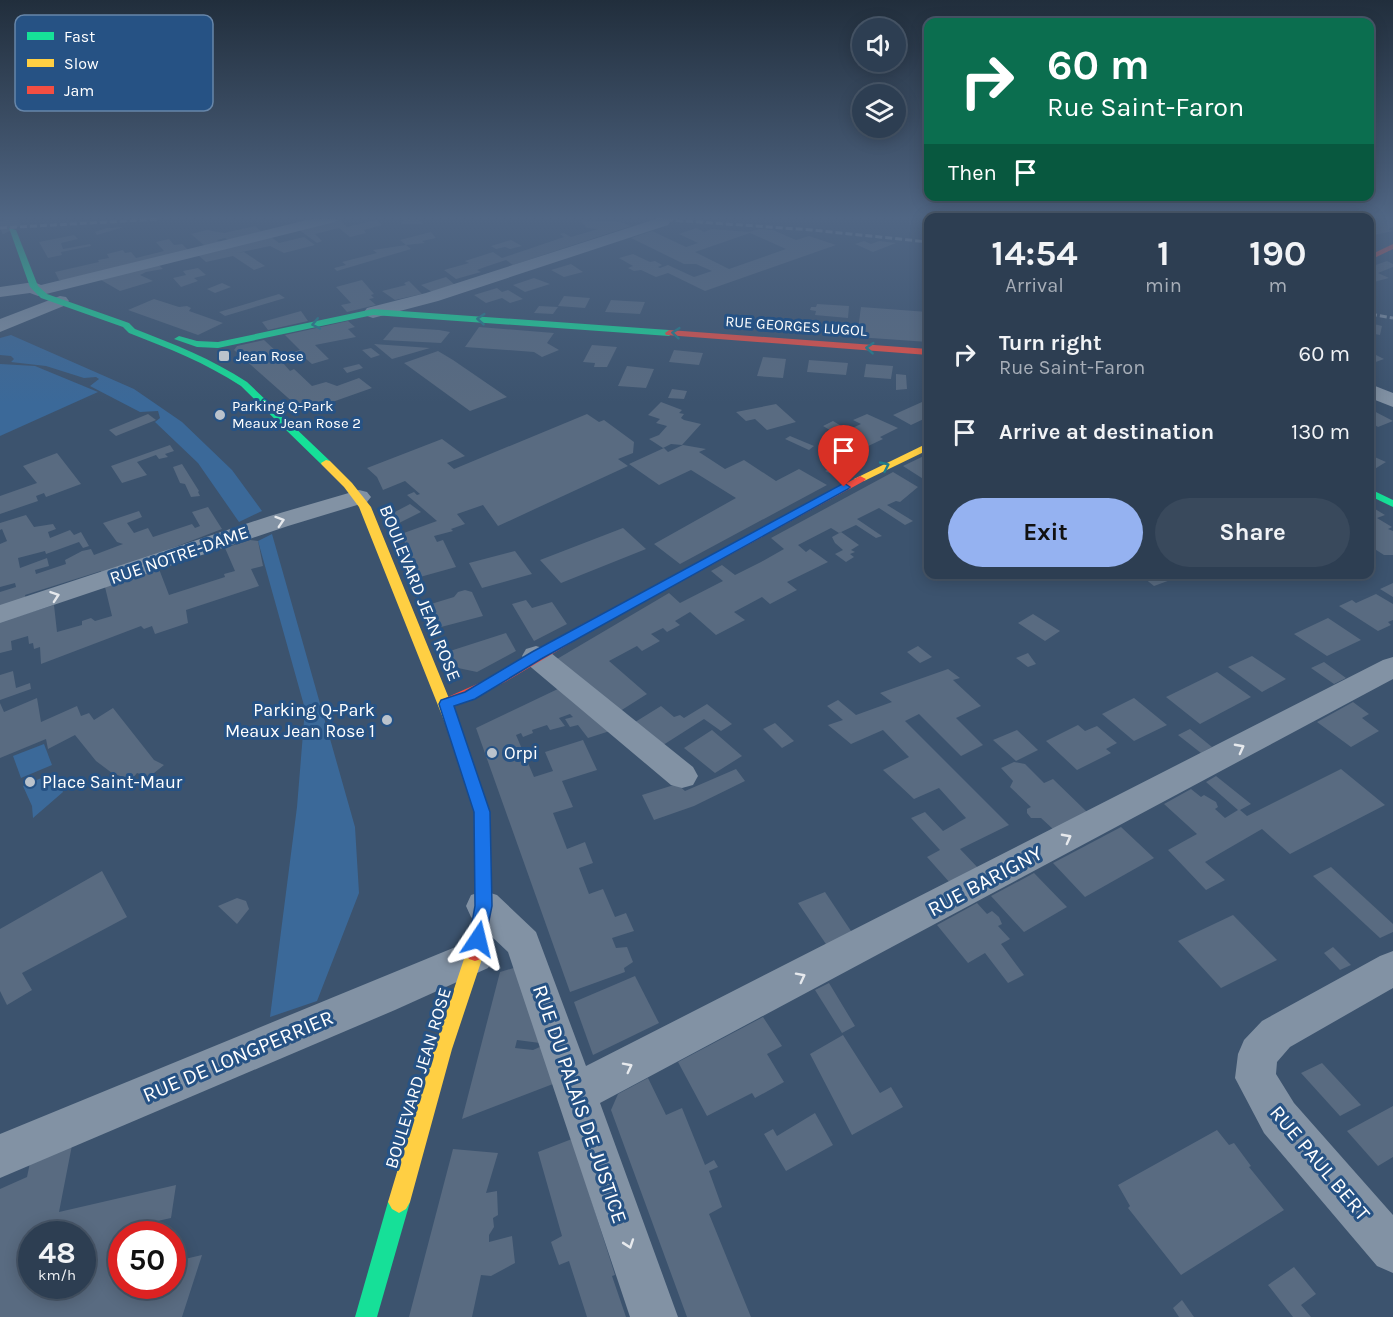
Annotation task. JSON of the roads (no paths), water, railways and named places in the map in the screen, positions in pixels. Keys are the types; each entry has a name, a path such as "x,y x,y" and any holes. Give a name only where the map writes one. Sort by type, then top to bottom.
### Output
{"main road":[{"path":"33,280 36,289"},
{"name":"BOULEVARD JEAN ROSE","path":"36,289 44,296 126,325 132,331 197,357 236,378 359,497 385,554 446,704 482,812 484,906 475,956 443,1049 366,1317"},
{"name":"RUE GEORGES LUGOL","path":"126,325 146,326 197,344 218,345 373,312 924,352"},
{"path":"446,704 470,695 536,656 863,476 924,448"},
{"path":"1374,494 1393,504"}],"street":[{"path":"0,292 36,289 72,280"},
{"path":"373,312 432,297 483,280"},
{"path":"432,297 432,306 450,317"},
{"path":"0,326 60,301"},
{"path":"1374,392 1393,401"},
{"name":"RUE NOTRE-DAME","path":"0,614 316,509 359,497"},
{"path":"536,656 682,776"},
{"name":"RUE BARIGNY","path":"576,1093 1393,667"},
{"name":"RUE DU PALAIS DE JUSTICE","path":"484,906 523,943 654,1317"},
{"name":"RUE DE LONGPERRIER","path":"0,1156 381,998 475,956"},
{"name":"RUE PAUL BERT","path":"1393,968 1276,1034 1258,1053 1255,1078 1279,1118 1393,1250"}],"railway":[{"path":"1374,315 1393,318"}],"place":[{"name":"Jean Rose","path":"224,356"},
{"name":"Parking Q-Park Meaux Jean Rose 2","path":"220,415"},
{"name":"Parking Q-Park Meaux Jean Rose 1","path":"387,720"},
{"name":"Orpi","path":"492,753"},
{"name":"Place Saint-Maur","path":"30,782"}]}
